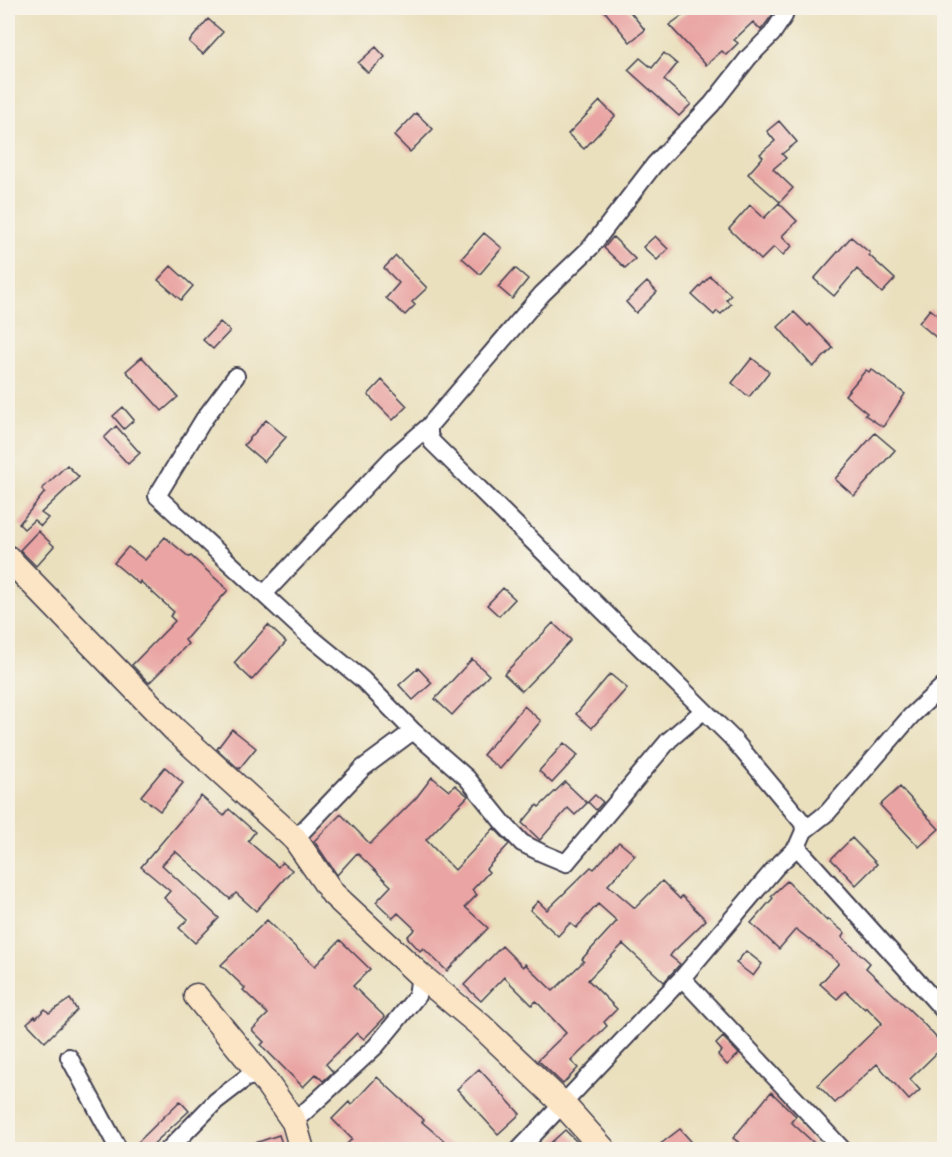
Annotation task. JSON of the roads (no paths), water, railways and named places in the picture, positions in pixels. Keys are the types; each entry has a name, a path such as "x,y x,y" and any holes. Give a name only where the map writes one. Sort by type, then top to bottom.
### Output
{"street":[{"path":"264,594 392,458 429,426 542,294 591,247 654,165 712,104 749,57 772,34 784,16 786,8"},
{"path":"236,376 204,419 157,496 308,635 363,680 413,731 467,778 522,843 566,863 669,740 703,711"},
{"path":"429,426 432,442 732,738 803,823 804,831"},
{"path":"8,558 175,730 295,839 333,894 418,986 441,994 480,1025 562,1103 604,1149"},
{"path":"519,1149 682,978 776,867 797,848 804,831 828,812 911,716 945,685"},
{"path":"295,839 363,768 413,731"},
{"path":"797,848 945,1011"},
{"path":"682,978 843,1149"},
{"path":"294,1122 376,1046 418,986"},
{"path":"196,996 261,1076 294,1122 302,1149"},
{"path":"69,1057 119,1149"},
{"path":"168,1149 216,1101 246,1078 261,1076"}]}
